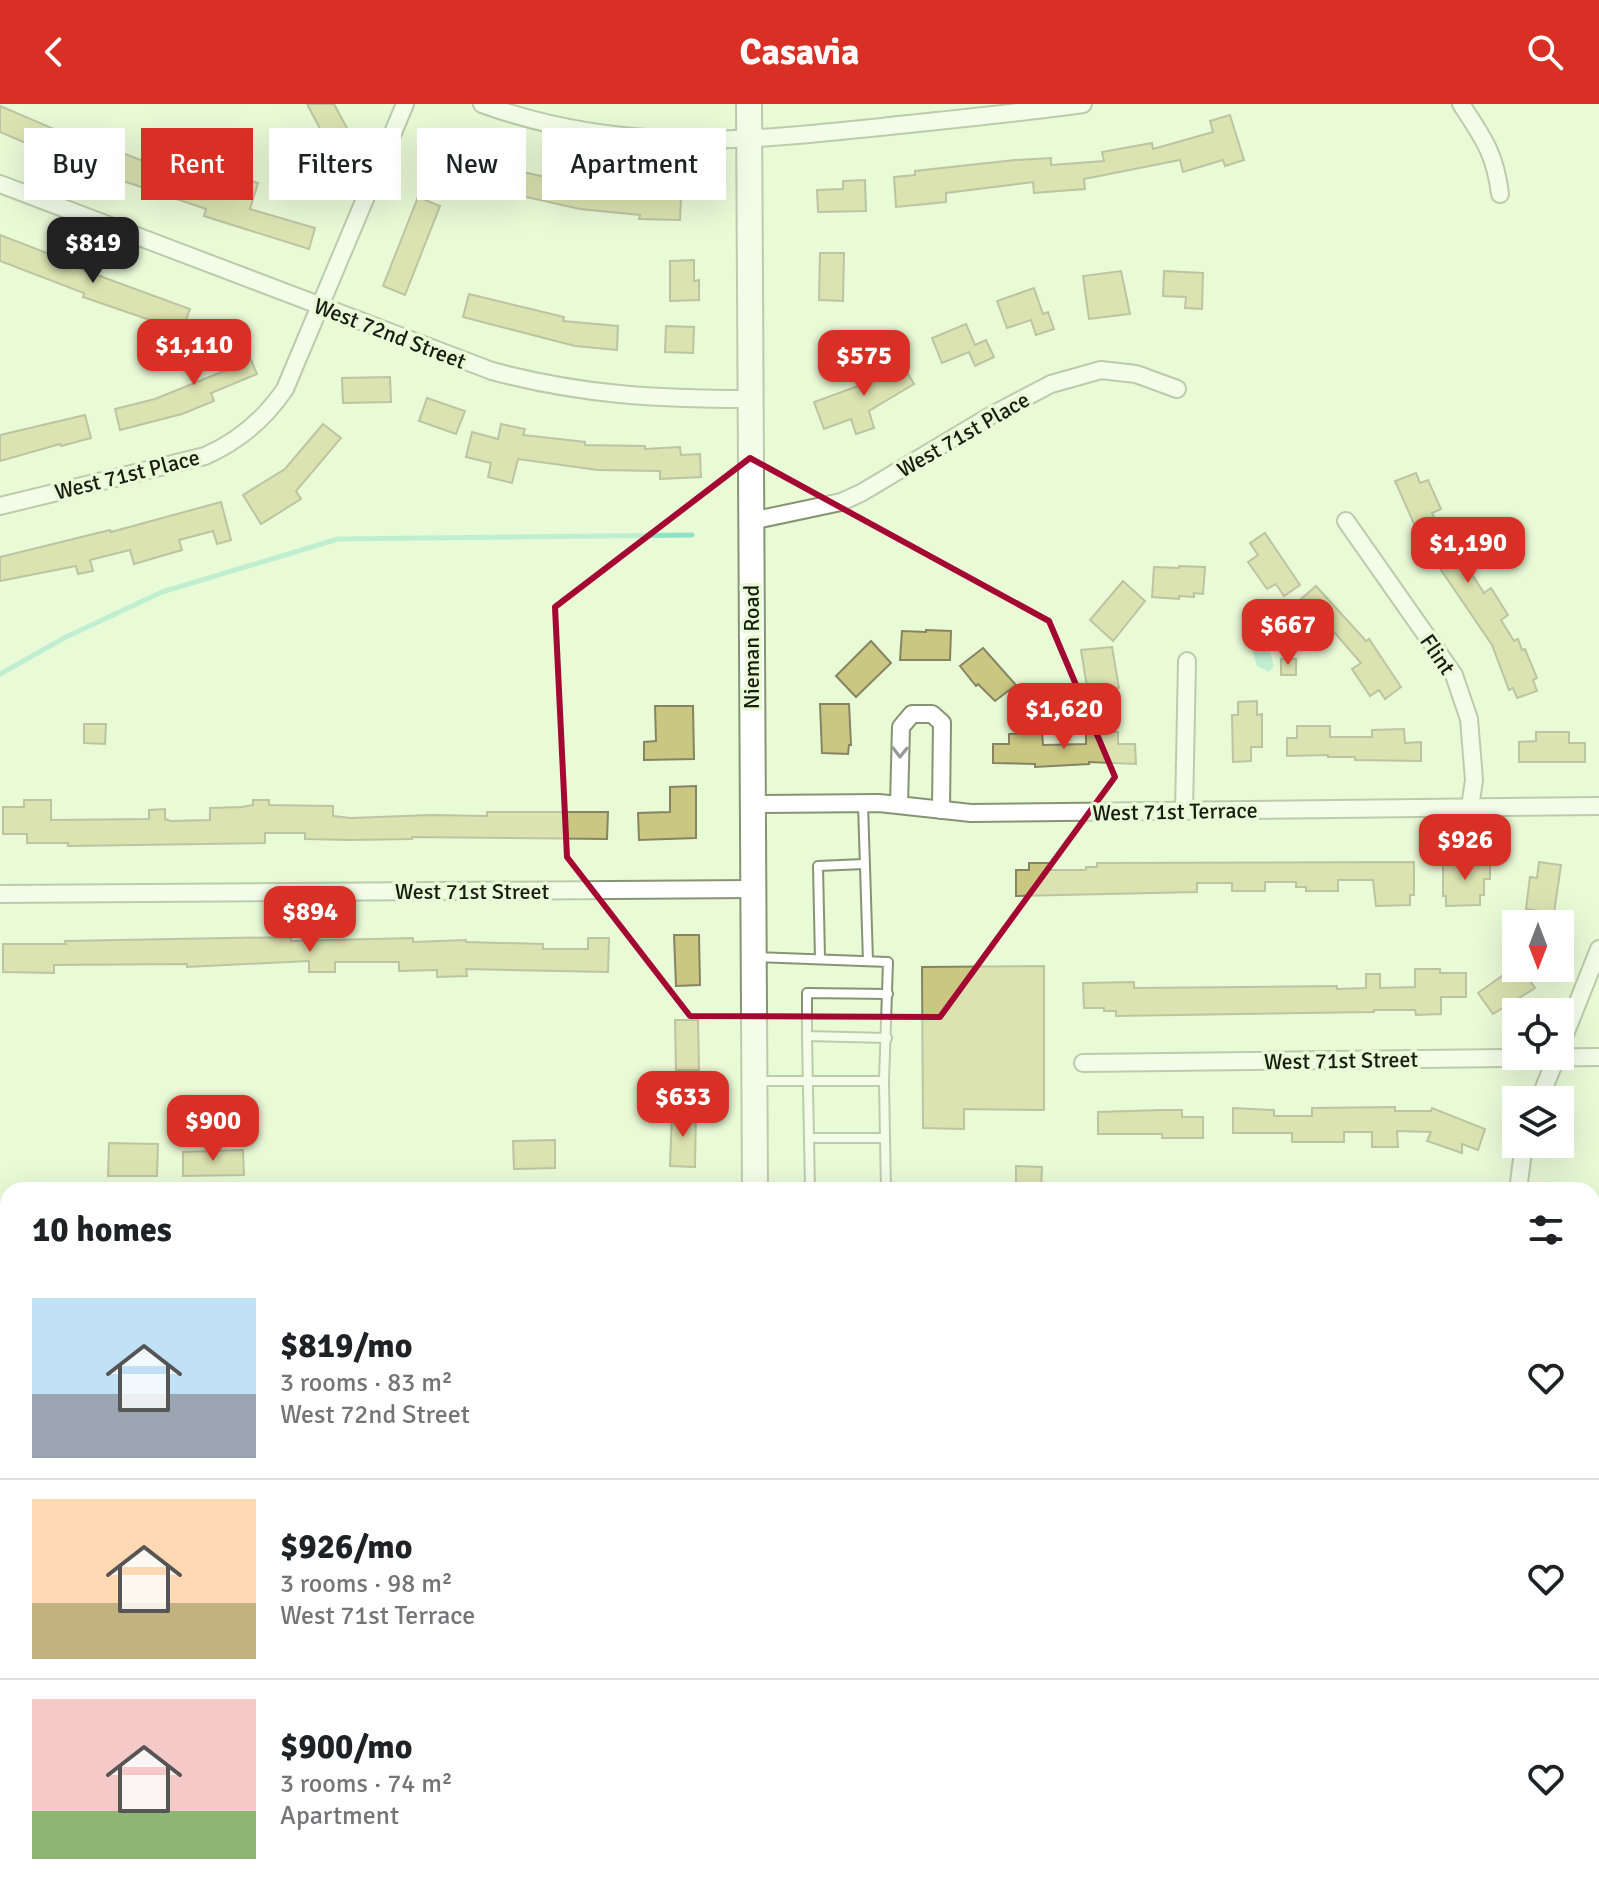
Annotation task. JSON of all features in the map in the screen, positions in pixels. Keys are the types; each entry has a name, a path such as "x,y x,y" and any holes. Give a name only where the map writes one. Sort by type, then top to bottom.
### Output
{"main road":[{"name":"Nieman Road","path":"749,104 755,1182"}],"street":[{"name":"West 71st Place","path":"0,506 186,461 224,447 259,422 285,389 405,104"},
{"path":"482,104 532,120 600,134 673,141 749,139 1083,104"},
{"path":"1461,104 1490,150 1500,194"},
{"name":"West 72nd Street","path":"0,184 454,358 535,383 652,398 749,399"},
{"name":"West 71st Place","path":"751,521 841,502 861,493 990,416 1051,384 1101,370 1136,374 1177,389"},
{"name":"Flint","path":"1346,521 1454,675 1469,719 1473,755 1470,807"},
{"path":"1184,811 1187,661"},
{"path":"899,805 901,727 912,714 932,714 942,723 941,810"},
{"name":"West 71st Terrace","path":"752,804 863,803 971,813 1599,806"},
{"name":"West 71st Street","path":"0,894 753,889"},
{"path":"1574,1012 1599,949"},
{"name":"West 71st Street","path":"1574,1056 1599,1057"},
{"name":"West 71st Street","path":"1083,1063 1502,1057"},
{"path":"1519,1182 1522,1158"}],"lane":[{"path":"863,803 868,961"},
{"path":"820,959 818,866 864,864"},
{"path":"753,957 888,962 884,1081 886,1182"},
{"path":"810,1182 807,993 888,994"},
{"path":"807,1036 887,1038"},
{"path":"754,1081 884,1081"},
{"path":"809,1138 885,1138"}],"highlighted area":[{"path":"750,458 1049,621 1115,777 940,1017 690,1016 567,857 555,607"}],"water":[{"path":"1254,637 1261,638 1269,647 1274,666 1269,672 1257,666 1250,643"}],"building":[{"path":"307,104 334,104 347,128 320,128"},
{"path":"0,106 51,128 24,128 24,142 0,132"},
{"path":"1230,115 1244,160 1225,166 1223,160 1183,172 1180,160 1084,179 1085,189 1034,193 1033,182 946,193 946,202 896,207 894,177 915,175 915,171 1051,158 1051,165 1104,161 1102,152 1152,143 1153,149 1213,132 1210,121"},
{"path":"125,154 141,160 141,187 125,182"},
{"path":"526,173 542,176 542,200 681,200 680,220 639,219 640,215 580,209 526,197"},
{"path":"865,180 866,211 818,212 817,190 843,189 843,181"},
{"path":"253,182 258,183 253,199"},
{"path":"179,200 253,200 250,209 315,228 309,249 204,216 206,209"},
{"path":"417,200 440,206 405,295 383,286"},
{"path":"0,235 78,265 78,268 190,309 182,331 83,297 84,293 0,261"},
{"path":"820,253 844,253 843,301 819,300"},
{"path":"694,260 694,281 699,280 699,300 670,301 670,261"},
{"path":"1121,271 1130,314 1089,319 1083,276"},
{"path":"1164,271 1203,273 1202,309 1185,308 1186,297 1163,296"},
{"path":"1034,288 1043,314 1048,312 1054,329 1036,335 1031,320 1007,328 997,301"},
{"path":"469,294 564,317 563,321 618,326 617,350 575,346 463,317"},
{"path":"966,324 975,345 986,340 994,357 975,366 969,352 942,363 932,338"},
{"path":"666,326 694,327 693,353 665,352"},
{"path":"237,327 257,374 211,393 214,401 182,414 120,430 115,409 155,399 229,369 215,336"},
{"path":"899,358 914,384 869,411 874,428 856,434 851,419 824,429 814,402 869,382 866,378"},
{"path":"390,377 391,402 343,403 342,378"},
{"path":"427,398 465,411 456,434 419,421"},
{"path":"85,415 91,438 0,461 0,435"},
{"path":"323,424 341,438 296,491 301,499 261,524 243,495 285,469"},
{"path":"501,424 525,429 523,435 585,442 585,445 645,446 645,449 680,447 681,455 700,454 701,477 660,479 660,471 598,470 518,459 512,483 488,477 491,463 466,457 472,432 498,439"},
{"path":"1416,473 1420,483 1428,480 1441,509 1432,513 1438,526 1447,539 1453,535 1471,562 1466,565 1484,593 1491,588 1508,615 1501,620 1514,641 1518,639 1522,650 1525,649 1537,678 1533,680 1537,691 1517,698 1513,688 1509,690 1492,645 1422,542 1395,481"},
{"path":"221,502 231,540 217,544 213,531 179,540 182,550 134,564 130,550 90,560 93,571 78,574 76,566 0,581 0,557 111,532"},
{"path":"1265,533 1300,585 1284,596 1276,584 1267,589 1248,562 1258,555 1250,543"},
{"path":"1154,567 1205,567 1203,594 1179,596 1179,599 1152,597"},
{"path":"1123,581 1145,601 1113,641 1090,620"},
{"path":"1316,586 1366,641 1369,639 1401,687 1385,699 1379,690 1370,696 1352,669 1361,663 1334,632 1327,638 1305,614 1311,610 1301,599"},
{"path":"902,631 951,631 950,660 900,660"},
{"path":"871,641 891,663 856,697 836,676"},
{"path":"1112,647 1119,688 1115,688 1116,697 1089,700 1081,650"},
{"path":"983,648 1016,685 995,701 978,684 976,686 960,666"},
{"path":"1281,659 1296,659 1296,675 1281,675"},
{"path":"1257,701 1257,715 1262,714 1262,747 1251,747 1251,761 1233,762 1232,715 1238,715 1238,702"},
{"path":"820,704 849,704 851,745 848,754 822,753"},
{"path":"655,706 693,706 694,759 644,760 644,742 656,741"},
{"path":"84,724 106,724 105,744 84,743"},
{"path":"1297,726 1330,726 1330,737 1372,737 1372,730 1404,729 1405,743 1421,742 1421,761 1355,760 1355,757 1328,755 1287,756 1287,738 1297,738"},
{"path":"1086,732 1118,732 1118,744 1135,744 1136,764 1089,762 1035,767 1035,764 993,763 993,744 1009,744 1009,734 1042,733 1043,745 1086,744"},
{"path":"1536,732 1569,732 1569,743 1585,743 1585,762 1519,762 1519,742 1536,741"},
{"path":"696,786 696,838 639,840 638,813 670,812 670,787"},
{"path":"24,800 51,800 51,820 149,819 149,810 165,809 165,819 171,821 210,820 210,808 253,805 253,800 269,800 269,805 333,806 333,816 351,818 487,816 487,812 608,812 607,839 412,837 350,840 305,839 305,833 265,833 265,843 68,846 68,843 27,843 27,834 3,834 3,807 24,807"},
{"path":"1490,861 1490,879 1484,879 1484,895 1480,895 1480,905 1446,906 1443,862"},
{"path":"1414,862 1414,895 1410,895 1410,905 1376,906 1373,880 1338,880 1338,891 1306,891 1306,887 1296,887 1296,882 1265,882 1265,891 1232,891 1232,883 1197,883 1197,892 1016,896 1016,870 1029,870 1029,863 1050,863 1050,870 1086,870 1086,867 1097,867 1097,863"},
{"path":"1539,862 1561,865 1554,910 1526,909 1530,877 1537,878"},
{"path":"674,935 699,935 700,985 676,986"},
{"path":"291,937 291,941 466,940 543,944 543,949 588,949 588,938 609,938 608,972 466,969 467,976 437,977 437,970 399,971 399,962 335,962 335,972 309,972 309,961 187,967 187,964 54,965 54,973 3,972 3,944"},
{"path":"1044,966 1044,1110 964,1109 964,1129 923,1128 922,967"},
{"path":"1415,969 1466,973 1466,997 1441,997 1441,1014 1416,1015 1415,1010 1374,1010 1116,1016 1116,1011 1104,1011 1104,1008 1084,1008 1083,983 1134,982 1134,988 1337,986 1337,989 1366,988 1366,974 1380,974 1380,988 1415,987"},
{"path":"1502,976 1502,982 1531,982 1535,988 1519,998 1502,998 1502,1008 1493,1014 1478,993"},
{"path":"675,1020 698,1020 699,1070 676,1070"},
{"path":"1395,1107 1395,1111 1431,1111 1432,1108 1485,1129 1478,1150 1462,1144 1462,1153 1427,1141 1431,1132 1397,1131 1398,1147 1372,1147 1372,1132 1344,1132 1344,1142 1292,1142 1292,1133 1233,1133 1233,1108 1274,1110 1274,1116 1312,1116 1312,1108"},
{"path":"1182,1110 1182,1117 1203,1117 1203,1138 1162,1138 1162,1134 1098,1134 1098,1112"},
{"path":"672,1111 696,1111 695,1167 670,1166"},
{"path":"555,1140 555,1168 514,1169 513,1141"},
{"path":"109,1143 158,1144 157,1176 108,1176"},
{"path":"243,1150 244,1175 183,1176 183,1152"},
{"path":"1016,1166 1042,1167 1041,1182 1016,1182"}],"waterway":[{"path":"0,674 66,637 162,592 338,539 692,535"}]}
